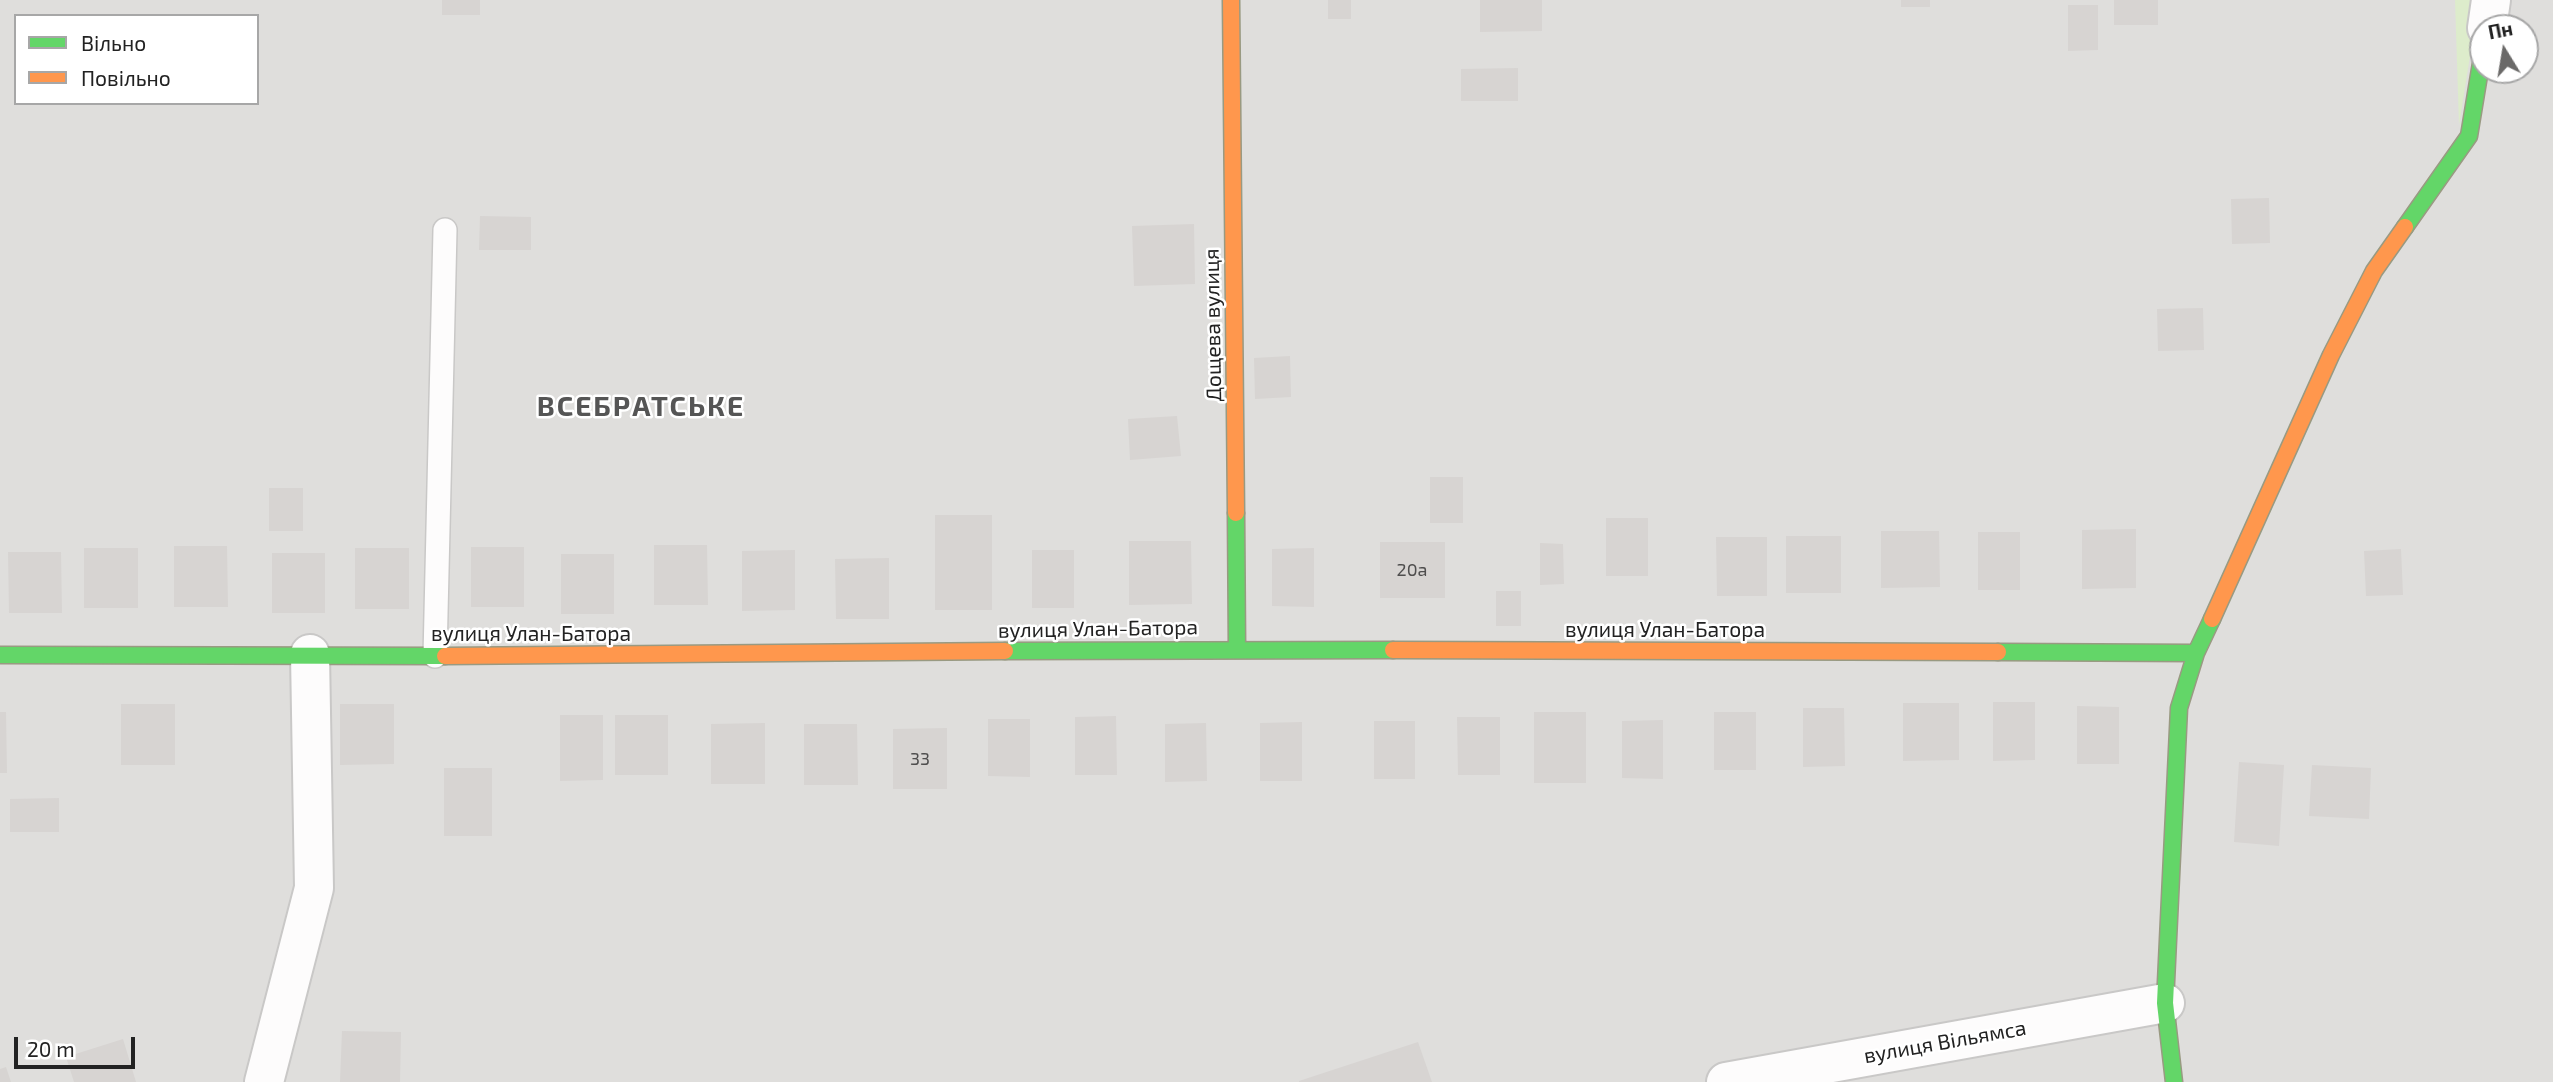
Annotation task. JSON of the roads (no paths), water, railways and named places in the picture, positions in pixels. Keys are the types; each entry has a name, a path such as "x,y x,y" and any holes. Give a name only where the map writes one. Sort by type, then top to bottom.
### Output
{"street":[{"name":"Дощева вулиця","path":"1231,0 1237,649"},
{"path":"2174,1082 2165,1003 2179,708 2196,653 2331,355 2374,271 2469,136 2478,84"},
{"name":"вулиця Улан-Батора","path":"0,655 435,656 1237,649 2196,653"},
{"path":"264,1082 314,888 310,654"},
{"name":"вулиця Вільямса","path":"1726,1082 2165,1003"}],"lane":[{"path":"435,656 445,230"}],"district":[{"name":"ВСЕБРАТСЬКЕ","path":"641,407"}]}
